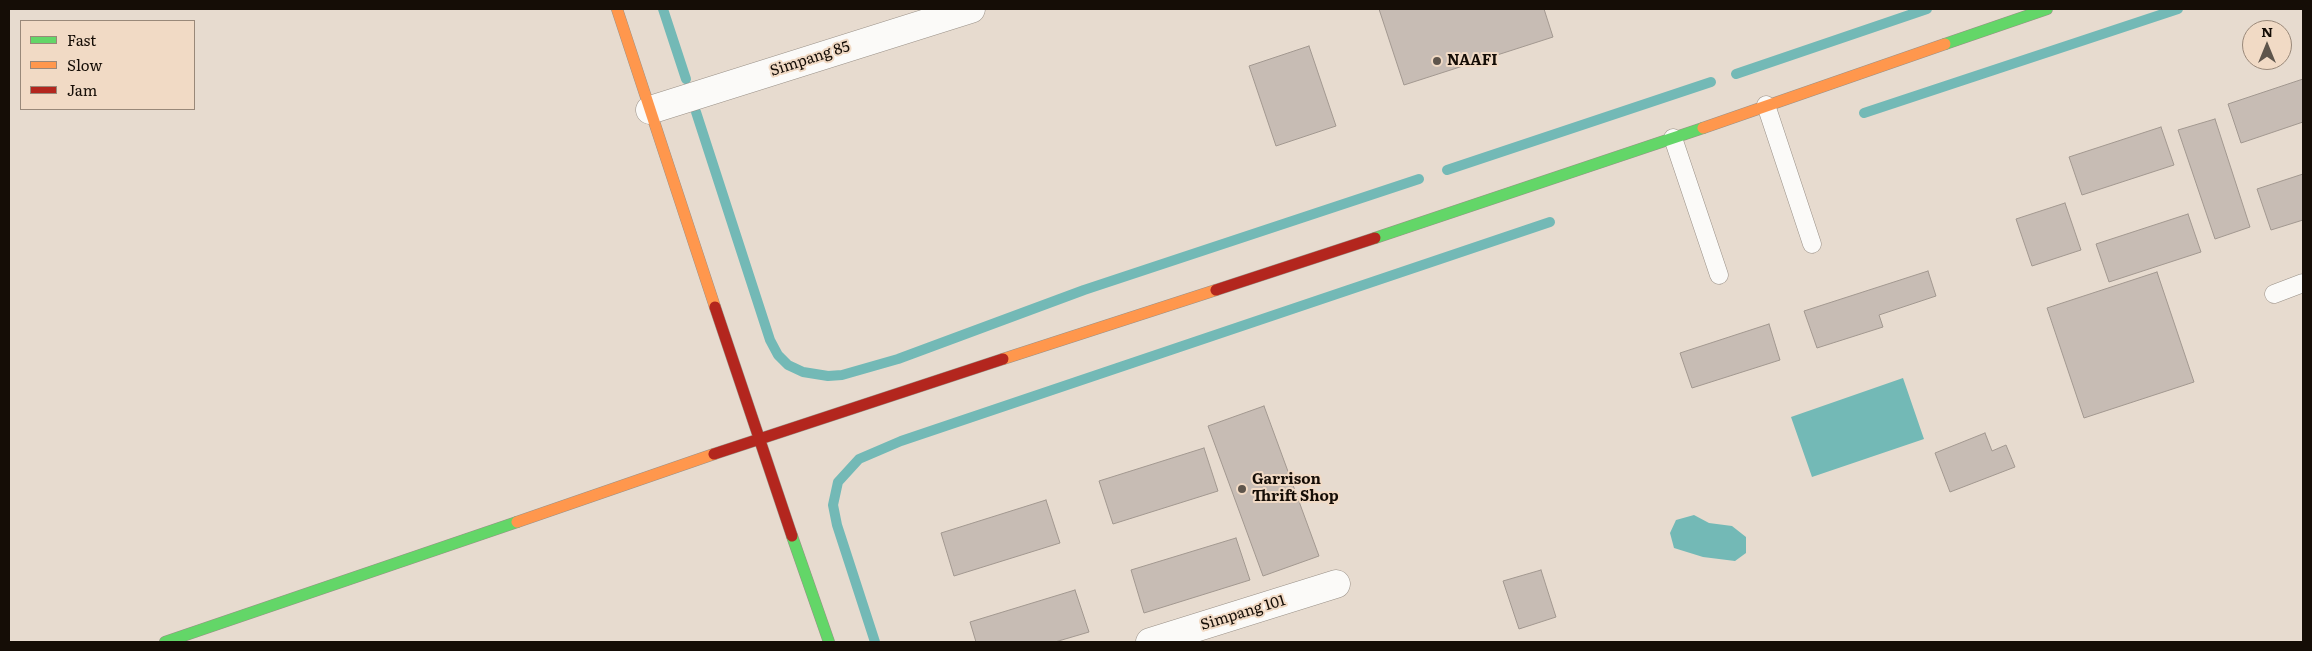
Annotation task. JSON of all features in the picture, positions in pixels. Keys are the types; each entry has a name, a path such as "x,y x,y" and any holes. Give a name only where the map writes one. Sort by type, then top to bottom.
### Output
{"street":[{"path":"617,9 759,439 829,642"},
{"name":"Simpang 85","path":"650,110 970,9"},
{"path":"165,642 759,439 1537,186 2047,9"},
{"name":"Simpang 101","path":"1150,642 1336,584"}],"lane":[{"path":"1766,105 1812,244"},
{"path":"1673,138 1719,275"},
{"path":"2274,294 2303,283"}],"water":[{"path":"1903,378 1924,439 1812,477 1791,417"},
{"path":"1694,515 1709,523 1732,526 1746,537 1746,553 1735,561 1703,557 1674,548 1670,533 1676,520"}],"building":[{"name":"NAAFI","path":"1379,9 1544,9 1553,37 1404,85"},
{"path":"1309,46 1336,126 1276,146 1249,66"},
{"path":"2303,79 2303,122 2241,143 2228,104"},
{"path":"2215,119 2250,227 2215,239 2178,130"},
{"path":"2161,127 2174,165 2082,195 2069,157"},
{"path":"2303,174 2303,220 2271,230 2257,189"},
{"path":"2065,203 2081,250 2032,266 2016,219"},
{"path":"2188,214 2201,252 2109,282 2096,244"},
{"path":"1928,271 1936,296 1879,315 1883,327 1817,348 1804,311"},
{"path":"2157,272 2194,382 2084,418 2047,308"},
{"path":"1769,324 1780,360 1692,388 1680,353"},
{"path":"1264,406 1319,556 1263,576 1208,426"},
{"path":"1985,433 1992,451 2006,445 2015,467 1950,492 1935,453"},
{"path":"1204,448 1218,491 1113,524 1099,481"},
{"path":"1046,500 1060,543 954,576 941,533"},
{"path":"1236,538 1250,580 1144,613 1131,570"},
{"path":"1541,570 1556,617 1519,629 1503,581"},
{"path":"1075,590 1089,632 1055,642 976,642 970,622"}],"waterway":[{"path":"663,9 686,79"},
{"path":"1736,74 1927,9"},
{"path":"1864,113 2178,9"},
{"path":"1447,170 1711,82"},
{"path":"696,112 770,340 778,355 788,365 803,372 828,376 842,375 898,359 1084,290 1419,179"},
{"path":"875,642 837,525 833,505 838,482 859,459 901,441 1550,222"}],"traffic: fast":[{"path":"1945,44 2047,9"},
{"path":"1375,238 1703,128"},
{"path":"165,642 517,522"},
{"path":"792,536 829,642"}],"traffic: slow":[{"path":"617,9 715,307"},
{"path":"1703,128 1945,44"},
{"path":"1003,359 1216,290"},
{"path":"517,522 714,454"}],"traffic: jam":[{"path":"1216,290 1375,238"},
{"path":"715,307 792,536"},
{"path":"714,454 1003,359"}],"place":[{"name":"NAAFI","path":"1437,61"},
{"name":"Garrison Thrift Shop","path":"1242,489"}]}
